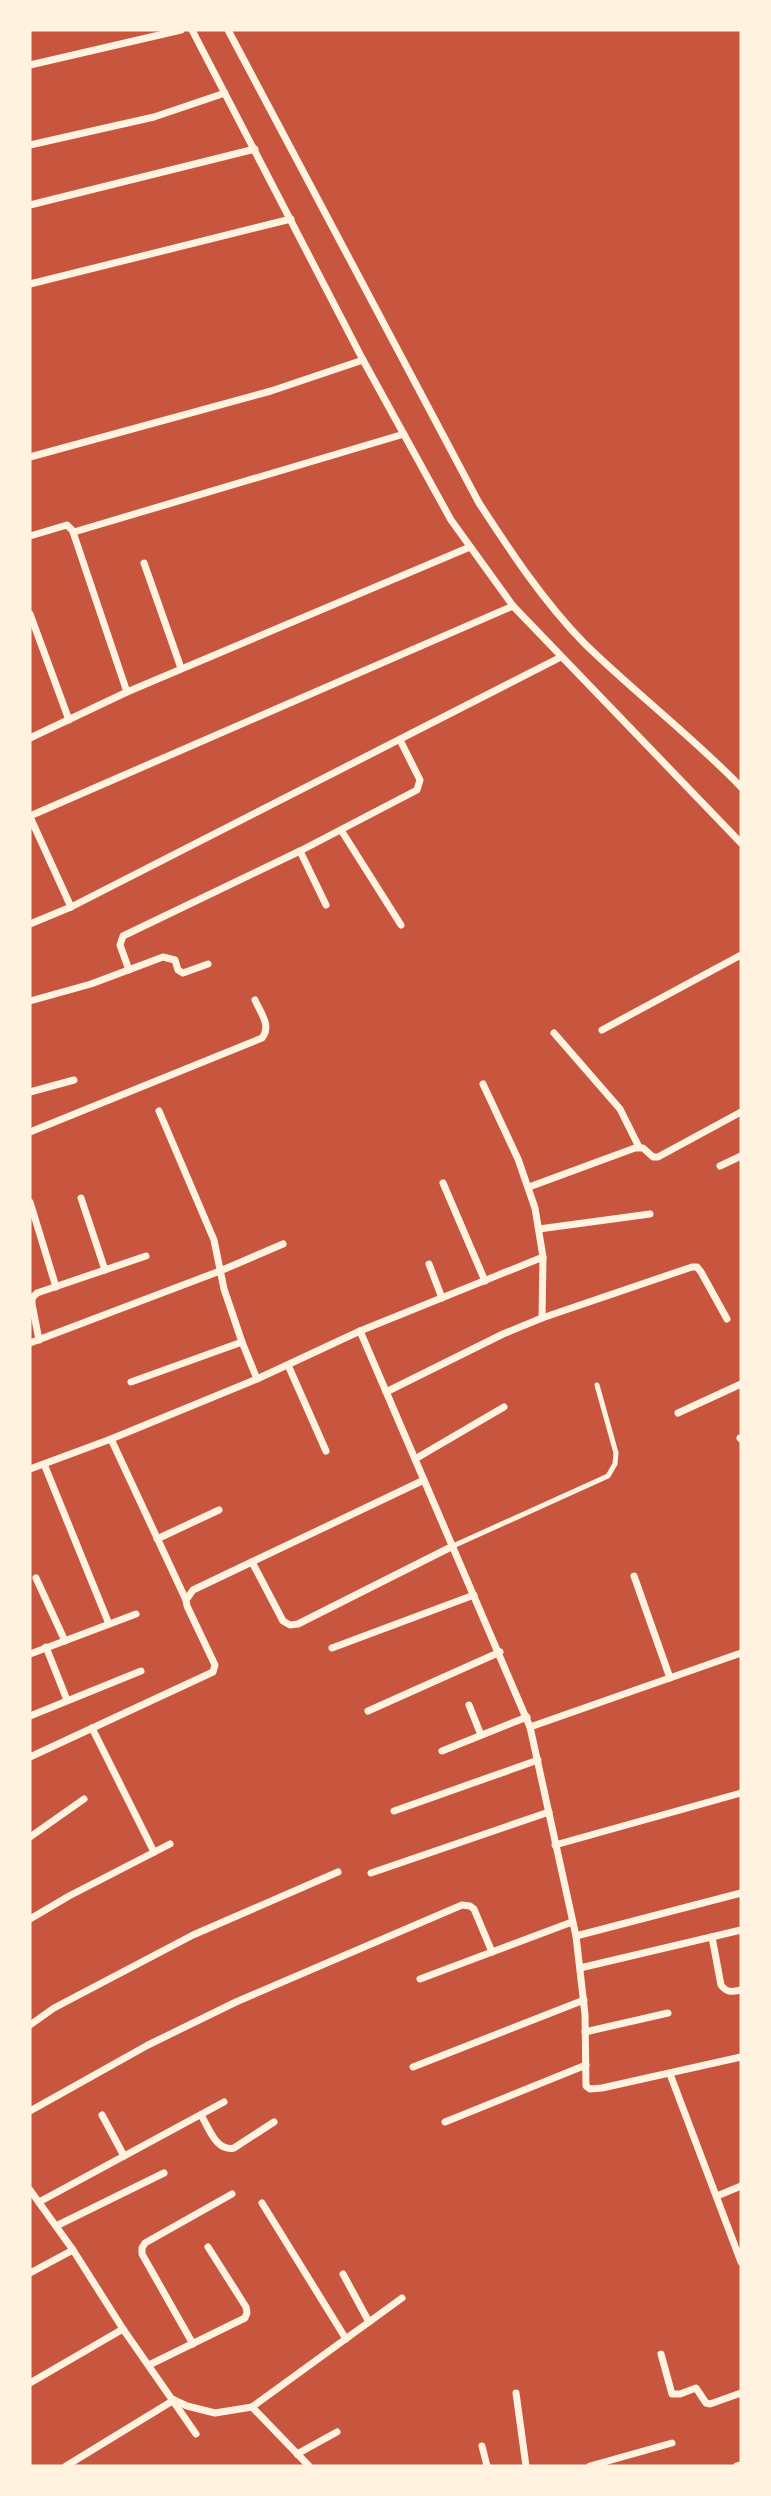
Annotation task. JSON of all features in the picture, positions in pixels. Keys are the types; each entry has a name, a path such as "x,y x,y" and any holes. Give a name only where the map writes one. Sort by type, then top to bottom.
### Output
{"street":[{"path":"30,65 181,30"},
{"path":"192,30 363,360 451,520 513,606 741,843"},
{"path":"228,30 479,503 512,553 545,599 584,643 741,787"},
{"path":"30,145 154,117 225,93"},
{"path":"30,205 255,149"},
{"path":"30,284 291,219"},
{"path":"30,457 271,391 363,360"},
{"path":"73,532 404,434"},
{"path":"30,536 67,525 73,532 127,692"},
{"path":"30,738 181,668 470,547"},
{"path":"144,562 181,668"},
{"path":"71,907 30,816 513,606"},
{"path":"30,614 69,720"},
{"path":"30,924 71,907 561,657"},
{"path":"129,970 120,945 123,936 300,851 417,790 420,780 400,740"},
{"path":"341,830 401,925"},
{"path":"300,851 326,905"},
{"path":"602,1030 741,956"},
{"path":"30,1001 91,984 163,957 175,960 178,970 183,973 208,964"},
{"path":"30,1132 262,1038 267,1033 267,1027 255,1000"},
{"path":"554,1033 620,1109 639,1147"},
{"path":"30,1092 74,1080"},
{"path":"483,1084 529,1187 543,1257 542,1318"},
{"path":"159,1111 214,1240 220,1271 242,1342 257,1378"},
{"path":"529,1187 639,1147 647,1150 653,1157 658,1157 741,1112"},
{"path":"720,1166 741,1156"},
{"path":"443,1183 485,1281"},
{"path":"82,1198 104,1270"},
{"path":"30,1202 56,1287"},
{"path":"539,1229 650,1214"},
{"path":"30,1343 220,1271 283,1244"},
{"path":"39,1340 32,1298 37,1293 146,1256"},
{"path":"30,1469 111,1439 257,1378 360,1331 543,1257"},
{"path":"429,1264 442,1298"},
{"path":"386,1392 503,1334 687,1268 698,1267 727,1319"},
{"path":"360,1331 530,1727 576,1936 584,2000 586,2086 593,2090 741,2057"},
{"path":"131,1382 242,1342"},
{"path":"288,1364 326,1451"},
{"path":"678,1413 741,1384"},
{"path":"415,1459 504,1407"},
{"path":"30,1756 213,1672 215,1665 111,1439"},
{"path":"44,1464 109,1624"},
{"path":"186,1600 193,1590 424,1480"},
{"path":"158,1539 219,1510"},
{"path":"252,1562 283,1621 290,1625 298,1624 453,1546"},
{"path":"634,1576 670,1678"},
{"path":"36,1578 65,1641"},
{"path":"332,1648 474,1595"},
{"path":"30,1654 136,1614"},
{"path":"46,1647 67,1700"},
{"path":"368,1710 500,1653"},
{"path":"530,1727 741,1653"},
{"path":"30,1716 141,1671"},
{"path":"469,1705 481,1735"},
{"path":"442,1751 527,1717"},
{"path":"92,1728 154,1852"},
{"path":"394,1811 538,1760"},
{"path":"555,1845 741,1793"},
{"path":"30,1837 84,1799"},
{"path":"372,1873 548,1812"},
{"path":"30,1919 170,1844"},
{"path":"30,2025 54,2008 193,1935 338,1872"},
{"path":"576,1936 741,1893"},
{"path":"30,2111 148,2045 236,2002 462,1905 474,1909 492,1952"},
{"path":"421,1979 572,1922"},
{"path":"580,1968 741,1930"},
{"path":"712,1937 720,1985 731,1992 741,1990"},
{"path":"412,2067 584,2000"},
{"path":"585,2032 668,2013"},
{"path":"445,2122 586,2065"},
{"path":"670,2074 741,2260"},
{"path":"39,2202 224,2102"},
{"path":"102,2115 124,2156"},
{"path":"201,2115 220,2146 227,2149 234,2148 274,2122"},
{"path":"56,2226 163,2173"},
{"path":"717,2196 741,2186"},
{"path":"30,2190 196,2434"},
{"path":"193,2344 142,2254 142,2248 145,2243 232,2194"},
{"path":"262,2203 346,2339"},
{"path":"149,2365 245,2318 246,2307 208,2247"},
{"path":"30,2273 73,2250"},
{"path":"343,2274 369,2322"},
{"path":"174,2400 215,2413 252,2407 402,2298"},
{"path":"30,2383 123,2329"},
{"path":"661,2354 672,2394 696,2389 706,2403 710,2404 741,2393"},
{"path":"516,2393 526,2466"},
{"path":"66,2466 174,2400"},
{"path":"252,2407 309,2466"},
{"path":"297,2454 337,2432"},
{"path":"596,2465 671,2443"},
{"path":"482,2446 487,2466"}],"lane":[{"path":"453,1546 608,1475 615,1464 616,1453 597,1385"}]}
